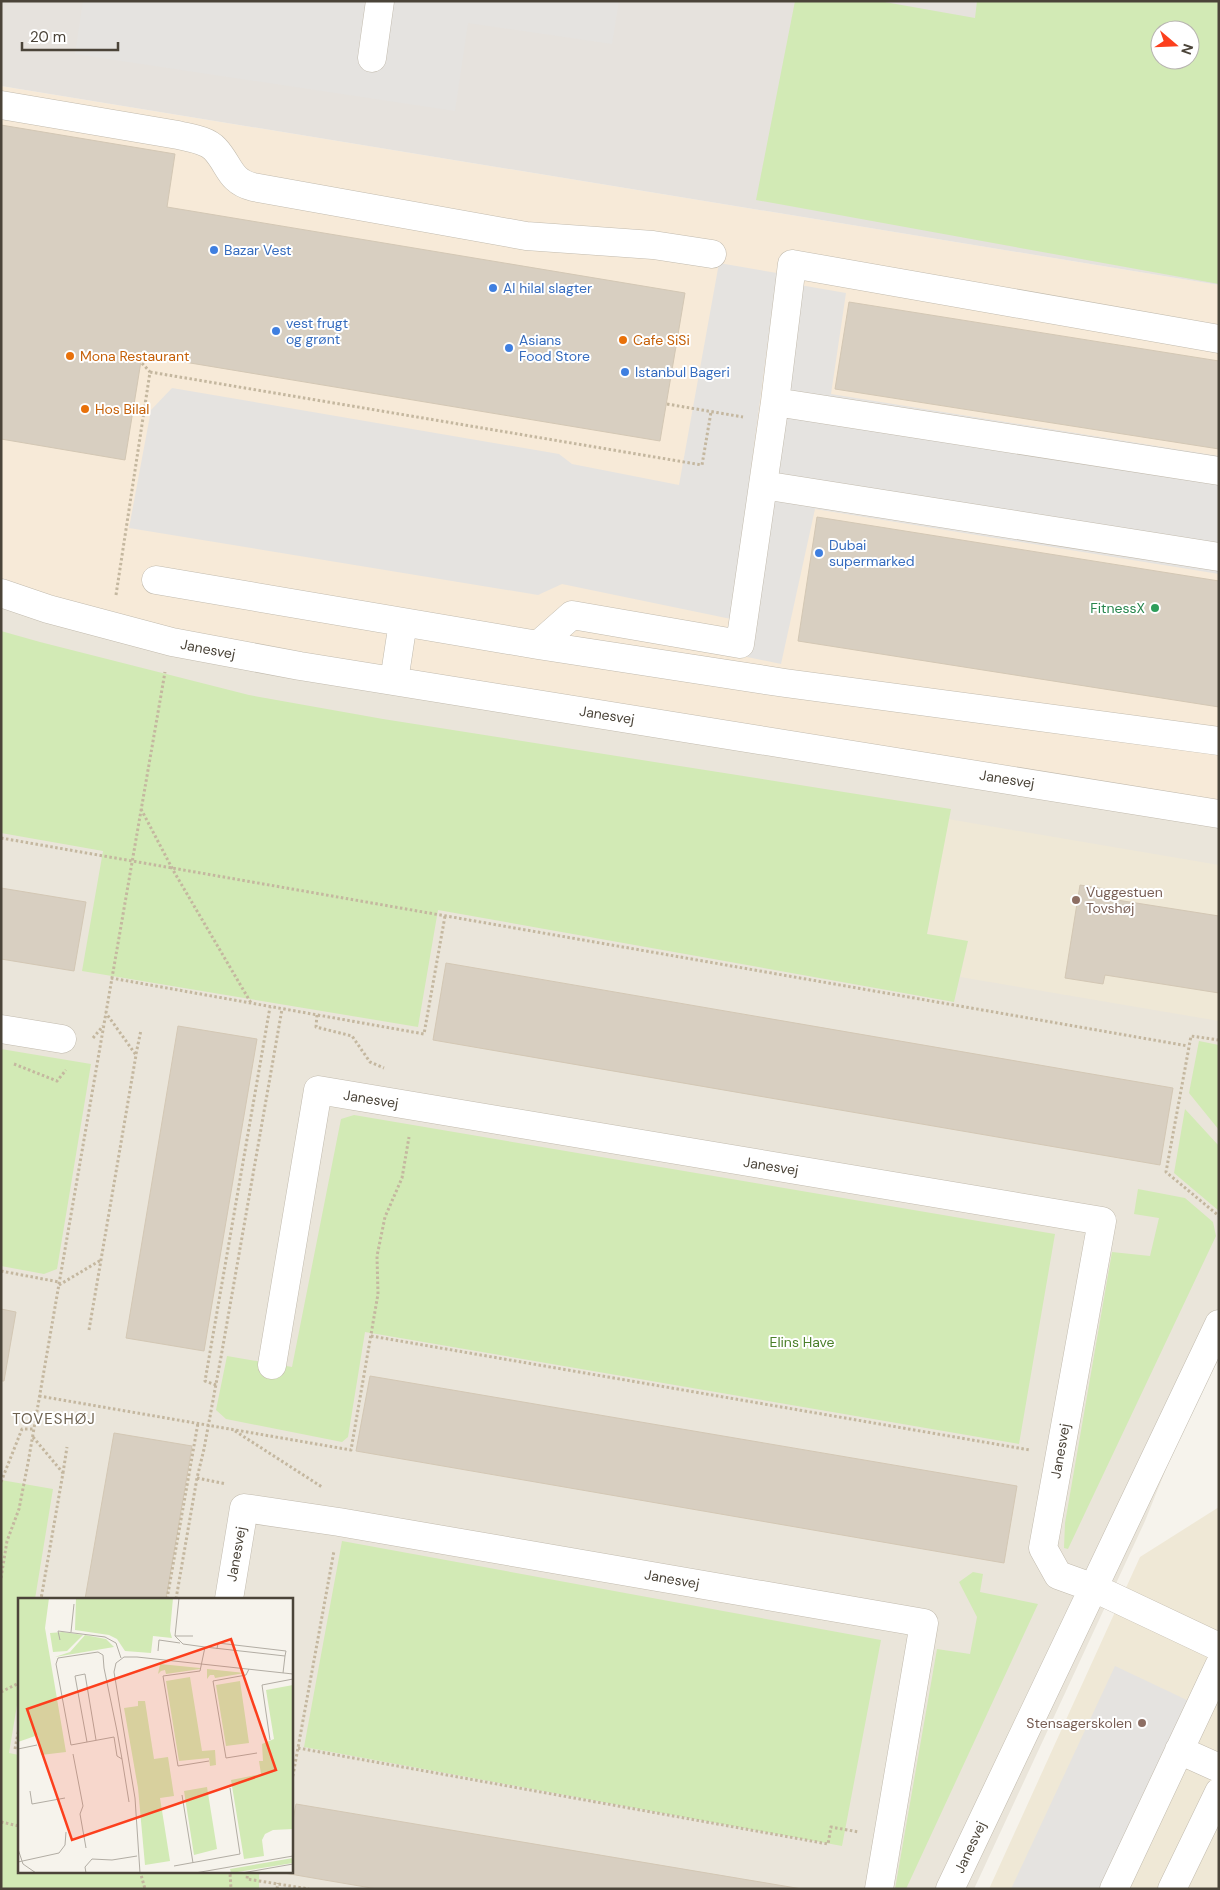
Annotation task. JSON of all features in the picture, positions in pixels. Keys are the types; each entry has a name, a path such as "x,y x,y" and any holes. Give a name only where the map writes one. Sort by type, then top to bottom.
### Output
{"street":[{"path":"372,58 380,1"},
{"path":"1,105 178,135 201,141 214,148 234,177 243,184 253,187 526,236 653,245 712,254"},
{"path":"538,645 572,615 740,644 792,264 1219,339"},
{"path":"773,412 1219,472"},
{"path":"763,485 1219,557"},
{"path":"156,580 538,645 785,683 1219,741"},
{"name":"Janesvej","path":"1,593 48,609 172,642 394,681 1219,814"},
{"path":"394,681 403,622"},
{"path":"1,1029 62,1039"},
{"name":"Janesvej","path":"272,1365 318,1090 1102,1221 1042,1548 1058,1576 1094,1588"},
{"name":"Janesvej","path":"950,1889 1219,1324"},
{"name":"Janesvej","path":"229,1598 244,1508 339,1522 924,1622 879,1889"},
{"path":"1094,1588 1219,1648"},
{"path":"1114,1889 1219,1666"},
{"path":"1179,1750 1219,1768"},
{"path":"1172,1889 1219,1792"}],"path":[{"path":"141,362 150,372 702,465 712,412"},
{"path":"115,600 150,372"},
{"path":"667,404 712,412 773,412"},
{"path":"1,1578 8,1541 19,1509 34,1429 164,680"},
{"path":"141,808 173,870 251,1003"},
{"path":"1,838 173,870 1188,1046"},
{"path":"112,978 424,1034 445,916"},
{"path":"216,1385 205,1381 270,1007"},
{"path":"176,1598 197,1478 216,1385 282,1009"},
{"path":"106,1013 136,1055"},
{"path":"317,1015 316,1027 352,1036 370,1062 386,1069"},
{"path":"89,1330 141,1030"},
{"path":"1219,1040 1191,1036 1166,1172 1219,1216"},
{"path":"405,1161 414,1106"},
{"path":"1,1271 59,1284 101,1259"},
{"path":"370,1336 1029,1450"},
{"path":"167,1598 198,1423"},
{"path":"1,1482 22,1430 34,1429"},
{"path":"232,1430 334,1495 339,1522"},
{"path":"32,1436 63,1473"},
{"path":"41,1598 67,1447"},
{"path":"292,1781 334,1549"},
{"path":"1,1692 18,1684"},
{"path":"15,1749 18,1733"},
{"path":"298,1748 828,1844 831,1827 888,1837"},
{"path":"1,1822 18,1826"},
{"path":"140,1872 145,1889"},
{"path":"229,1872 231,1889"},
{"path":"248,1872 247,1879 309,1889"},
{"path":"277,1889 278,1883"}],"shaded area":[{"path":"1,1 1219,1 1219,285 1,86"},
{"path":"83,1 619,1 612,44 468,23 455,111 75,54"},
{"path":"1,86 1219,285 1219,802 109,627 1,608"},
{"path":"719,263 777,273 731,619 562,584 538,595 129,528 151,410 172,388 559,454 572,464 679,485"},
{"path":"800,285 846,293 831,394 1219,456 1219,574 815,509 781,664 747,657"},
{"path":"1,608 109,627 1219,802 1219,1337 1145,1521 974,1889 1,1889"},
{"name":"Vuggestuen Tovshøj","path":"948,819 1219,865 1219,1021 960,977 968,941 927,934"},
{"name":"Stensagerskolen","path":"1219,1507 1219,1889 989,1889 1140,1557"},
{"path":"1115,1666 1189,1701 1101,1889 1011,1889"}],"green space":[{"path":"795,1 879,1 975,18 977,1 1219,1 1219,284 756,200"},
{"path":"1,631 249,695 383,719 951,809 927,934 968,941 954,1002 438,910 418,1027 82,971 103,851 1,833"},
{"path":"1199,1041 1219,1045 1219,1130 1189,1093"},
{"path":"1,1049 91,1064 57,1269 44,1274 1,1266"},
{"path":"1185,1109 1219,1146 1219,1211 1174,1173"},
{"name":"Elins Have","path":"354,1115 1055,1234 1019,1444 365,1332 348,1437 342,1442 226,1419 216,1410 227,1356 292,1367 341,1119"},
{"path":"1138,1189 1185,1198 1213,1222 1216,1236 1068,1549 1064,1548 1065,1523 1112,1252 1150,1256 1159,1218 1134,1214"},
{"path":"1,1480 53,1489 35,1598 18,1598 18,1699 9,1753 18,1755 18,1872 259,1872 259,1889 1,1889"},
{"path":"342,1541 881,1640 842,1846 304,1747"},
{"path":"973,1572 983,1574 980,1592 1038,1604 906,1889 895,1889 937,1649 970,1654 977,1617 959,1582"}],"building":[{"name":"Bazar Vest","path":"1,125 175,154 167,207 685,293 660,441 142,355 125,460 1,439"},
{"path":"849,302 1219,361 1219,449 835,389"},
{"path":"817,517 1219,581 1219,707 798,641"},
{"path":"1080,885 1118,891 1117,900 1219,916 1219,993 1105,975 1103,984 1065,978"},
{"path":"1,888 86,902 74,971 1,959"},
{"path":"446,963 1173,1088 1160,1165 433,1040"},
{"path":"178,1026 257,1039 204,1351 126,1338"},
{"path":"1,1309 16,1312 4,1381 1,1381"},
{"path":"370,1376 1017,1486 1004,1563 356,1451"},
{"path":"114,1433 192,1446 166,1598 85,1598"},
{"path":"296,1804 802,1889 377,1889 284,1873 292,1872 292,1826"}],"place":[{"name":"Bazar Vest","path":"214,250"},
{"name":"Al hilal slagter","path":"493,288"},
{"name":"vest frugt og grønt","path":"276,331"},
{"name":"Cafe SiSi","path":"623,340"},
{"name":"Asians Food Store","path":"509,348"},
{"name":"Mona Restaurant","path":"70,356"},
{"name":"Istanbul Bageri","path":"625,372"},
{"name":"Hos Bilal","path":"85,409"},
{"name":"Dubai supermarked","path":"819,553"},
{"name":"FitnessX","path":"1155,608"},
{"name":"Vuggestuen Tovshøj","path":"1076,900"},
{"name":"Stensagerskolen","path":"1142,1723"}],"district":[{"name":"TOVESHØJ","path":"54,1419"}]}
